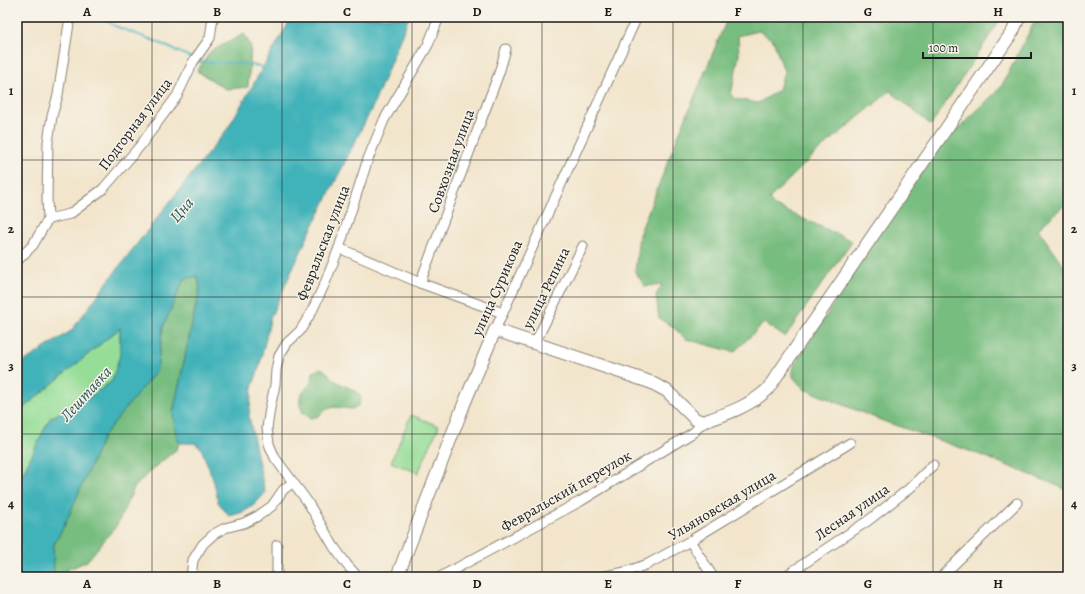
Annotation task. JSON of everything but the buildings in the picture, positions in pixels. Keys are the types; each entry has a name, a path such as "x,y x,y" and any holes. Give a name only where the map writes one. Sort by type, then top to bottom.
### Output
{"street":[{"path":"17,261 33,246 48,219 48,142 52,116 58,95 70,17"},
{"name":"Подгорная улица","path":"48,219 70,214 103,190 140,146 177,96 193,62 210,38 213,17"},
{"name":"Февральская улица","path":"358,577 334,547 306,501 275,458 269,444 267,428 275,385 276,370 280,356 287,343 300,331 312,311 325,284 339,248 368,159 384,120 428,44 439,17"},
{"name":"улица Сурикова","path":"397,577 464,404 495,330 637,17"},
{"path":"495,330 650,382 667,391 695,418 703,422 739,408 757,399 766,390 1013,30 1019,17"},
{"name":"Совхозная улица","path":"420,283 499,73 506,49"},
{"name":"улица Репина","path":"535,343 583,246"},
{"path":"339,248 420,283 503,312"},
{"name":"Февральский переулок","path":"440,577 581,501 694,432 703,422"},
{"name":"Ульяновская улица","path":"601,577 625,572 648,564 690,541 850,443"},
{"name":"Лесная улица","path":"784,577 869,520 910,488 933,465"},
{"path":"191,577 193,560 203,544 214,534 225,528 244,523 258,516 272,506 283,490 292,483"},
{"path":"941,577 1018,503"},
{"path":"690,541 712,577"},
{"path":"277,545 277,577"}],"green space":[{"path":"728,17 1002,17 931,125 890,91 817,152 769,199 773,205 852,241 785,337 764,323 734,352 686,339 672,326 659,318 656,295 662,285 645,286 635,272 639,235 676,141","holes":["759,31 773,40 784,71 779,90 758,103 735,99 731,95 739,55 738,36"]},
{"path":"1037,17 1068,17 1068,202 1038,229 1068,272 1068,490 981,455 883,421 804,389 793,377 793,367 906,192 939,148 1001,87"},
{"path":"244,34 251,47 248,87 226,89 197,71 211,51"},
{"path":"197,276 200,287 173,413 176,435 179,443 177,449 151,470 134,488 117,525 87,561 54,576 53,547 65,524 104,435 157,370 163,327 183,279"},
{"path":"120,328 120,355 112,381 89,398 50,418 17,485 17,413"},
{"path":"321,368 328,373 333,380 354,390 361,396 359,405 352,409 334,407 325,410 319,416 310,418 303,413 300,405 300,396 312,381 313,372"},
{"path":"411,415 439,426 418,473 391,462"}],"water":[{"name":"Цна","path":"292,17 409,17 373,106 308,236 271,316 259,368 252,388 249,416 265,493 250,508 241,513 229,516 218,502 214,482 201,448 194,443 179,443 176,435 173,413 200,287 197,276 184,279 163,327 157,370 104,435 65,524 53,546 54,577 17,577 17,485 50,418 89,398 112,381 120,355 120,328 17,413 17,366 71,331 121,264 228,128"}],"waterway":[{"path":"100,17 115,26 155,41 192,58"},
{"path":"197,61 239,63 264,67"}],"water label":[{"name":"Лештавка","path":"86,394"}]}
